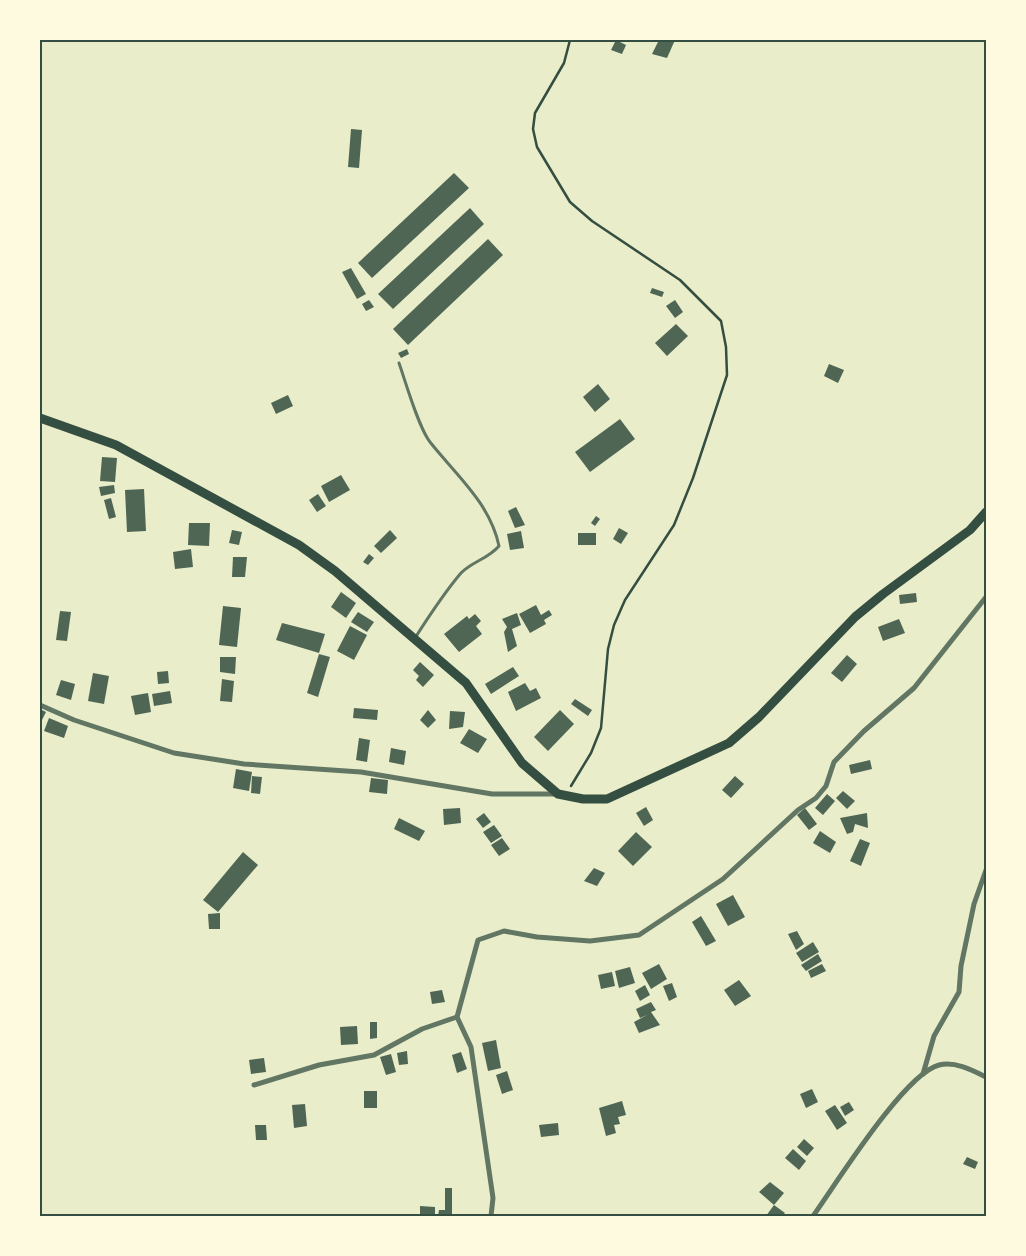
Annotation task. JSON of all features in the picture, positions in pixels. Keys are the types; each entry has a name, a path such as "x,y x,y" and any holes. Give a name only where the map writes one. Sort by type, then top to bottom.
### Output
{"main road":[{"path":"40,418 116,445 299,546 335,571 466,683 522,763 562,795 583,799 607,799 728,742 758,717 855,617 970,530 986,512"}],"street":[{"path":"491,1216 493,1198 470,1047 457,1017 478,940 504,931 537,937 590,941 639,935 723,879 798,810 816,798 826,786 834,762 864,731 914,688 986,597"},
{"path":"40,705 74,720 174,754 244,764 360,772 492,794 562,795"},
{"path":"924,1074 934,1036 959,992 961,966 974,904 986,870"},
{"path":"254,1085 319,1065 374,1055 422,1030 457,1017"},
{"path":"813,1216 881,1120 908,1088 924,1074 938,1065 958,1065 986,1077"}],"lane":[{"path":"399,363 429,440 463,478 478,500 495,527 499,546 492,554 462,572 415,638"}],"path":[{"path":"562,795 591,753 601,728 608,649 614,625 625,600 674,525 693,478 727,375 726,347 721,321 680,280 592,221 570,202 537,147 533,129 535,113 564,63 570,40"}],"building":[{"path":"616,40 626,45 622,54 611,50"},
{"path":"659,40 675,40 667,58 652,54"},
{"path":"351,129 362,130 359,168 348,167"},
{"path":"454,173 469,188 372,278 358,263"},
{"path":"470,208 484,224 393,309 378,294"},
{"path":"488,239 503,255 408,345 393,329"},
{"path":"351,268 366,294 357,299 342,272"},
{"path":"652,288 664,292 662,297 650,293"},
{"path":"369,300 374,307 366,311 362,304"},
{"path":"675,300 683,312 675,318 666,306"},
{"path":"676,324 688,336 667,356 655,343"},
{"path":"407,349 409,354 401,358 398,353"},
{"path":"829,364 844,370 838,383 824,376"},
{"path":"598,384 610,399 595,412 583,397"},
{"path":"288,395 293,406 276,414 271,403"},
{"path":"620,419 635,439 590,472 575,452"},
{"path":"102,457 117,458 115,482 100,481"},
{"path":"341,475 350,490 329,502 321,486"},
{"path":"114,485 115,493 101,496 99,487"},
{"path":"144,489 146,531 127,532 125,490"},
{"path":"318,494 326,506 317,512 309,500"},
{"path":"111,498 116,517 109,519 104,500"},
{"path":"516,507 525,525 515,528 508,511"},
{"path":"596,516 600,519 595,526 591,523"},
{"path":"189,523 210,523 209,546 188,545"},
{"path":"619,528 628,533 621,544 613,539"},
{"path":"232,530 242,532 239,545 229,543"},
{"path":"390,530 397,538 381,553 374,546"},
{"path":"521,531 524,548 510,550 507,534"},
{"path":"578,533 596,533 596,545 578,545"},
{"path":"191,549 193,567 175,569 173,552"},
{"path":"369,554 374,558 368,565 363,562"},
{"path":"233,557 247,557 245,577 232,577"},
{"path":"341,592 356,603 346,618 331,607"},
{"path":"916,593 917,602 900,604 899,595"},
{"path":"536,605 541,615 549,610 552,615 544,620 546,624 530,633 519,614"},
{"path":"223,606 241,608 237,647 219,645"},
{"path":"60,611 71,612 67,641 56,640"},
{"path":"358,612 374,622 367,632 351,622"},
{"path":"517,613 521,625 512,629 517,646 508,652 504,632 507,627 502,619"},
{"path":"475,614 481,621 476,626 482,634 459,652 444,634 467,616 469,619"},
{"path":"899,619 905,633 883,641 878,627"},
{"path":"282,623 325,634 319,653 276,640"},
{"path":"350,626 367,635 354,660 337,651"},
{"path":"319,654 330,657 318,697 307,693"},
{"path":"847,655 857,664 842,682 831,673"},
{"path":"220,657 236,657 235,674 220,672"},
{"path":"420,662 434,675 423,687 416,680 419,676 413,670"},
{"path":"513,667 519,676 491,694 485,684"},
{"path":"168,671 169,683 158,684 157,672"},
{"path":"93,673 109,676 104,704 88,701"},
{"path":"222,679 234,681 232,702 220,701"},
{"path":"61,680 75,684 71,700 56,695"},
{"path":"525,683 530,691 536,688 541,698 516,711 508,692"},
{"path":"170,691 172,703 154,706 152,694"},
{"path":"148,693 151,712 135,715 131,696"},
{"path":"575,699 592,710 588,716 571,704"},
{"path":"354,708 378,710 377,720 353,718"},
{"path":"40,709 46,712 40,724"},
{"path":"428,710 436,720 428,728 420,720"},
{"path":"560,710 574,724 548,751 534,737"},
{"path":"450,711 465,712 463,727 449,729"},
{"path":"49,718 68,726 64,738 44,731"},
{"path":"469,729 487,739 478,753 460,743"},
{"path":"359,738 370,740 367,762 356,760"},
{"path":"391,748 406,751 404,765 389,762"},
{"path":"870,760 872,769 851,774 849,765"},
{"path":"236,769 252,772 249,791 233,788"},
{"path":"252,776 262,777 260,794 251,793"},
{"path":"735,776 744,784 731,798 722,790"},
{"path":"371,778 388,780 387,794 369,792"},
{"path":"843,791 855,801 847,809 836,798"},
{"path":"827,794 835,801 823,815 815,808"},
{"path":"646,807 653,820 644,826 636,813"},
{"path":"460,808 461,823 444,825 443,809"},
{"path":"805,808 817,824 809,830 797,815"},
{"path":"484,813 491,822 483,828 476,819"},
{"path":"867,813 868,828 855,824 853,832 847,834 840,818"},
{"path":"399,818 425,831 419,841 394,829"},
{"path":"494,825 502,836 491,843 483,832"},
{"path":"820,831 836,842 830,853 813,843"},
{"path":"636,832 652,847 633,866 618,851"},
{"path":"502,838 510,849 499,856 491,845"},
{"path":"860,839 870,843 861,866 850,861"},
{"path":"243,852 258,865 218,912 203,900"},
{"path":"594,868 605,873 597,886 584,881"},
{"path":"733,895 745,917 728,926 716,904"},
{"path":"220,913 220,929 209,929 208,914"},
{"path":"701,916 716,941 706,946 692,922"},
{"path":"797,931 804,944 796,950 788,934"},
{"path":"813,942 819,952 802,962 796,953"},
{"path":"818,954 822,961 806,971 801,965"},
{"path":"659,964 667,979 651,989 642,973"},
{"path":"822,964 826,971 811,978 808,971"},
{"path":"630,967 635,983 619,988 615,971"},
{"path":"612,972 615,986 601,989 598,975"},
{"path":"739,980 751,996 735,1006 724,990"},
{"path":"672,983 677,997 669,1001 663,986"},
{"path":"645,985 650,995 640,1001 635,991"},
{"path":"442,990 445,1002 432,1004 430,992"},
{"path":"651,1002 656,1010 651,1012 660,1025 639,1033 634,1022 647,1015 640,1018 636,1009"},
{"path":"370,1022 377,1022 377,1038 370,1039"},
{"path":"357,1026 358,1044 341,1045 340,1027"},
{"path":"496,1040 501,1068 488,1071 482,1043"},
{"path":"407,1051 408,1064 399,1065 397,1053"},
{"path":"461,1052 467,1069 457,1073 452,1055"},
{"path":"391,1054 396,1072 386,1075 380,1057"},
{"path":"264,1058 266,1072 251,1074 249,1060"},
{"path":"507,1071 513,1090 502,1094 496,1075"},
{"path":"812,1089 818,1102 806,1108 800,1094"},
{"path":"364,1091 377,1091 377,1108 364,1108"},
{"path":"622,1101 626,1115 618,1117 620,1124 614,1125 616,1133 606,1136 599,1108"},
{"path":"849,1102 854,1110 845,1116 840,1107"},
{"path":"305,1104 307,1126 294,1128 292,1105"},
{"path":"835,1105 847,1123 837,1130 825,1111"},
{"path":"558,1123 559,1135 541,1137 539,1125"},
{"path":"255,1125 266,1125 267,1140 256,1140"},
{"path":"804,1139 814,1148 807,1156 797,1147"},
{"path":"793,1149 806,1161 799,1170 785,1158"},
{"path":"967,1157 978,1162 975,1169 963,1164"},
{"path":"770,1182 784,1193 774,1205 759,1192"},
{"path":"445,1188 452,1188 452,1216 438,1216 439,1210 445,1210"},
{"path":"774,1205 785,1213 782,1216 766,1216"},
{"path":"420,1206 435,1207 435,1216 420,1216"}]}
